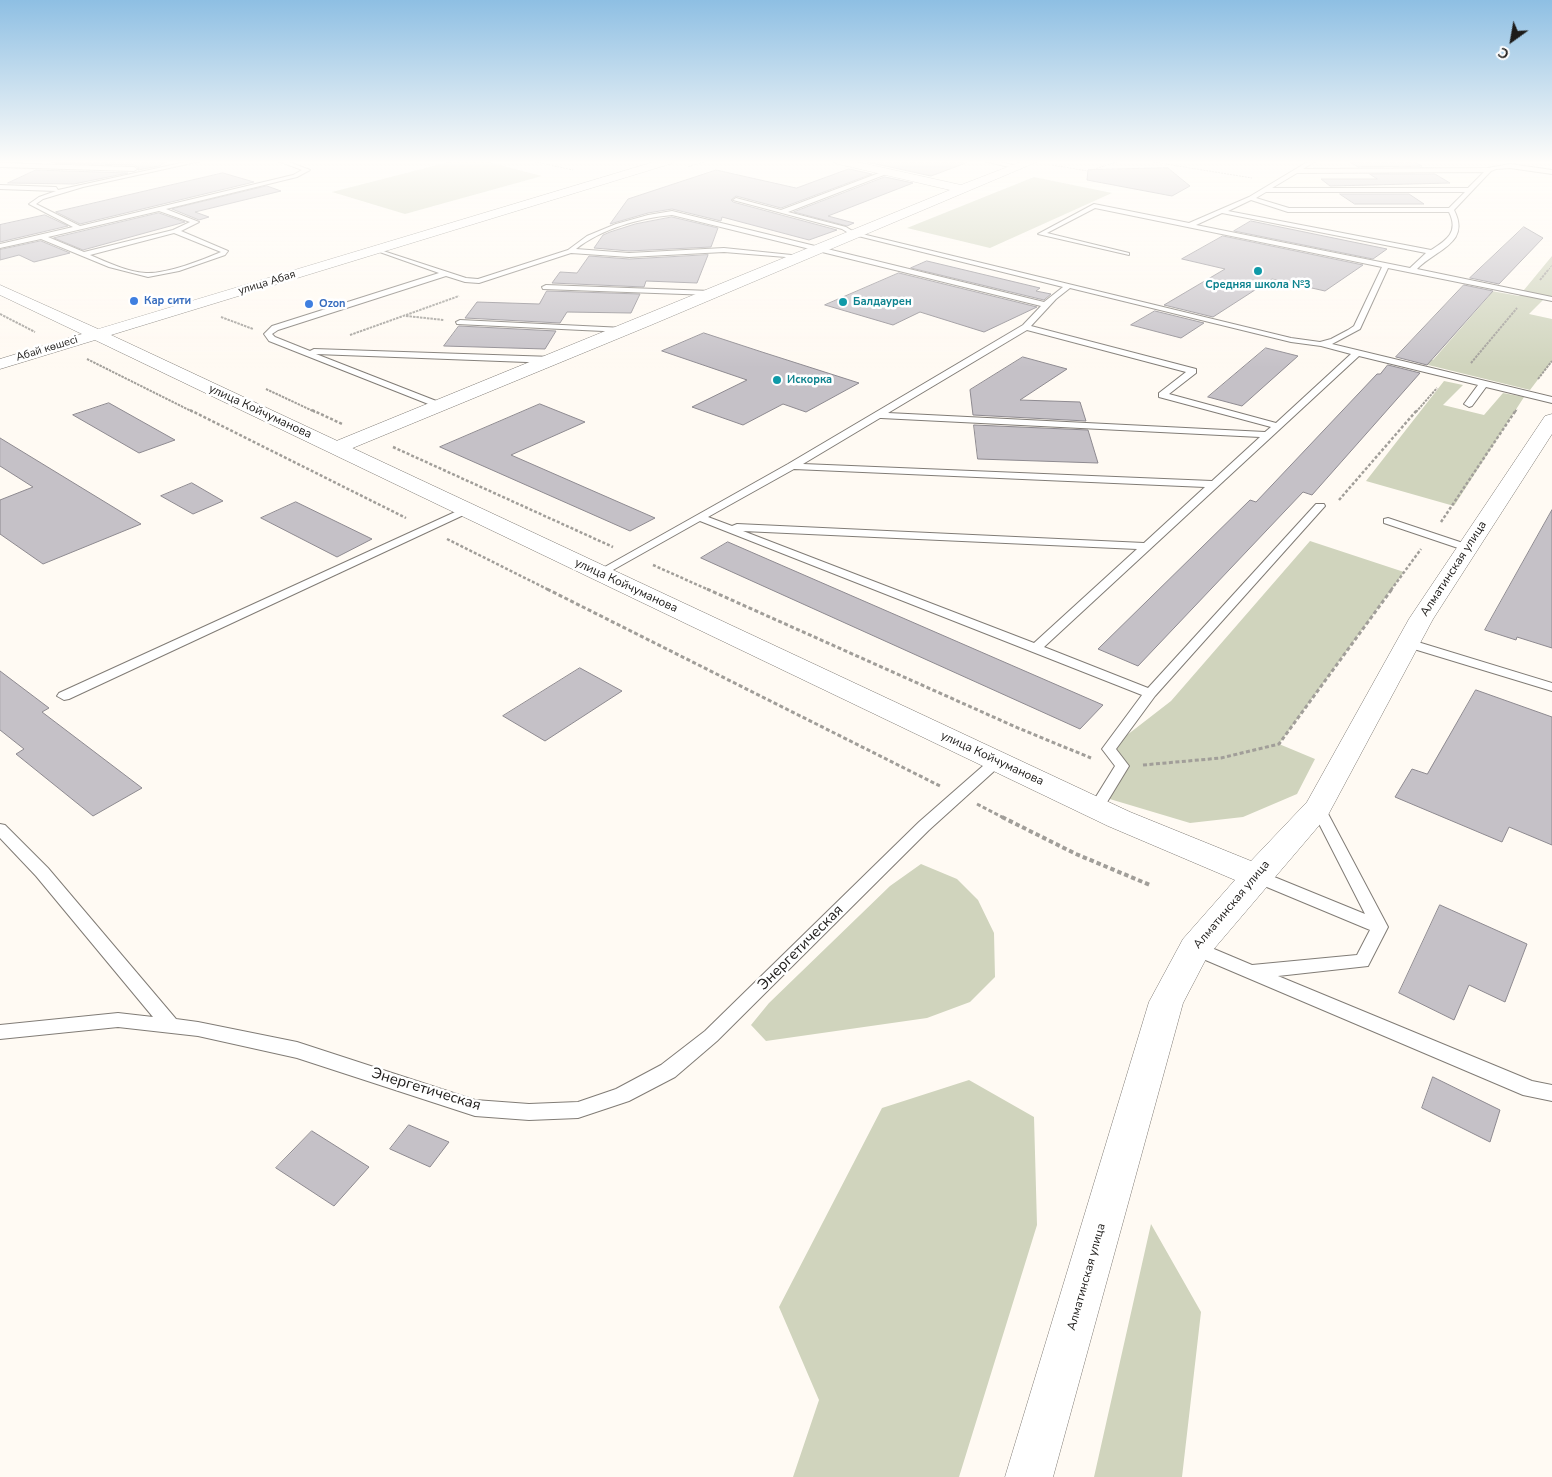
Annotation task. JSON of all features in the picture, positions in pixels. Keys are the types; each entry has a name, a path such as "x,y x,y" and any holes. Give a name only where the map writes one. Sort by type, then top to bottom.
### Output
{"street":[{"name":"улица Абая","path":"94,335 440,230"},
{"path":"336,448 553,360 862,230"},
{"name":"улица Койчуманова","path":"0,289 1096,808 1256,876"},
{"name":"Абай көшесі","path":"0,364 94,335"},
{"name":"Алматинская улица","path":"1029,1477 1166,1002 1195,948 1256,876 1318,808 1421,618 1552,420"}],"lane":[{"path":"0,246 71,230"},
{"path":"570,251 579,242 609,230"},
{"path":"744,230 1046,305"},
{"path":"847,230 852,234 1291,340 1320,344 1552,400"},
{"path":"1049,230 1041,234 1127,254"},
{"path":"1214,230 1552,299"},
{"path":"1320,230 1431,252"},
{"path":"1411,271 1431,252 1451,242 1457,230"},
{"path":"42,237 84,254 138,275 147,275 223,254 225,251 175,231 84,254"},
{"path":"376,249 465,280 486,279 570,251 629,255 724,250 798,256"},
{"path":"1320,344 1334,341 1357,327 1386,265"},
{"path":"441,406 272,339 268,334 275,328 447,273"},
{"path":"600,573 701,518 881,415 1026,327 1046,305 1068,286"},
{"path":"546,288 711,293"},
{"path":"460,322 624,330"},
{"path":"1026,327 1193,370 1162,395 1278,426"},
{"path":"304,351 553,360"},
{"path":"1035,649 1148,546 1211,484 1278,426 1357,353"},
{"path":"1469,404 1484,383"},
{"path":"881,415 1267,435"},
{"path":"792,466 1211,484"},
{"path":"1096,808 1122,766 1109,749 1150,693 1320,506"},
{"path":"64,696 466,510"},
{"path":"701,518 1150,693"},
{"path":"1388,521 1468,548"},
{"path":"726,527 1148,546"},
{"path":"1408,642 1552,687"},
{"name":"Энергетическая","path":"0,1032 118,1020 171,1026 297,1050 475,1108 529,1112 578,1110 622,1095 668,1071 711,1036 924,826 997,761"},
{"path":"1318,808 1380,927"},
{"path":"0,829 42,872 171,1026"},
{"path":"1256,876 1380,927"},
{"path":"1250,971 1362,961 1380,927"},
{"path":"1195,948 1530,1089 1552,1092"}],"path":[{"path":"350,335 461,296"},
{"path":"0,314 1076,854 1150,885"},
{"path":"405,316 460,322"},
{"path":"221,317 268,334"},
{"path":"261,386 631,556 1018,728 1092,759 1122,766 1220,758 1279,744 1454,506 1527,394 1552,361"}],"green space":[{"path":"915,230 1030,230 990,248"},
{"path":"1552,256 1552,299 1545,298 1529,314 1552,319 1552,361 1530,390 1412,361 1412,355 1433,360 1489,296 1486,290 1519,296"},
{"path":"1444,381 1463,385 1443,405 1484,415 1503,393 1524,397 1454,506 1366,481"},
{"path":"1310,541 1404,572 1279,744 1315,759 1297,794 1243,817 1190,823 1103,797 1122,766 1109,749 1171,701"},
{"path":"921,864 957,879 978,900 994,933 995,977 970,1002 927,1018 766,1041 751,1025 769,1003 890,886"},
{"path":"969,1080 1034,1117 1037,1225 959,1477 793,1477 819,1400 779,1307 882,1108"},
{"path":"1151,1224 1201,1312 1182,1477 1094,1477"}],"building":[{"path":"0,230 51,230 0,242"},
{"path":"88,230 156,230 83,250 54,238"},
{"path":"616,230 717,230 711,247 629,251 594,248 603,235"},
{"path":"771,230 837,230 809,240"},
{"path":"1294,230 1387,249 1373,259 1234,231"},
{"path":"1521,230 1529,230 1543,238 1499,284 1470,278"},
{"path":"1223,236 1363,265 1325,291 1272,279 1213,317 1164,305 1225,269 1182,259"},
{"path":"41,241 70,253 34,262 19,255 0,260 0,250"},
{"path":"708,255 697,283 646,281 644,287 552,283 560,272 577,273 589,256 629,259"},
{"path":"927,261 1040,288 1036,291 1051,294 1044,300 911,268"},
{"path":"899,273 1037,307 984,332 920,312 893,325 825,305"},
{"path":"1464,285 1493,291 1427,365 1396,357"},
{"path":"547,291 640,294 631,313 567,312 560,323 465,318 477,302 539,304"},
{"path":"1155,311 1204,323 1181,338 1131,325"},
{"path":"459,326 556,331 545,349 444,346"},
{"name":"Искоркa","path":"704,333 859,383 806,412 783,404 743,425 692,407 747,380 662,351"},
{"path":"1266,348 1298,356 1242,406 1208,397"},
{"path":"1023,357 1067,369 1020,400 1080,402 1086,421 973,415 970,390"},
{"path":"1388,365 1420,373 1312,495 1303,492 1138,666 1098,649 1250,500 1256,502 1377,374 1380,374"},
{"path":"109,403 175,440 139,453 73,415"},
{"path":"540,404 585,422 511,455 655,518 630,531 440,447"},
{"path":"974,425 1088,430 1098,463 978,459"},
{"path":"0,438 141,524 43,564 0,534 0,500 33,487 0,466"},
{"path":"192,483 223,501 193,514 161,496"},
{"path":"296,502 372,539 337,557 261,518"},
{"path":"1552,510 1552,648 1517,637 1516,640 1485,630"},
{"path":"728,542 1103,705 1080,729 701,558"},
{"path":"580,668 622,691 545,741 503,716"},
{"path":"0,671 49,708 42,712 142,788 93,816 16,754 24,749 0,730"},
{"path":"1476,690 1552,717 1552,845 1509,827 1502,842 1395,797 1412,769 1427,774"},
{"path":"1440,905 1527,944 1505,1002 1469,985 1454,1020 1399,993"},
{"path":"1433,1077 1500,1110 1490,1142 1422,1108"},
{"path":"409,1125 449,1142 430,1167 390,1149"},
{"path":"312,1131 369,1167 334,1206 276,1168"}],"place":[{"name":"Средняя школа №3","path":"1258,271"},
{"name":"Кар сити","path":"134,301"},
{"name":"Балдаурен","path":"843,302"},
{"name":"Ozon","path":"309,304"},
{"name":"Искоркa","path":"777,380"}]}
